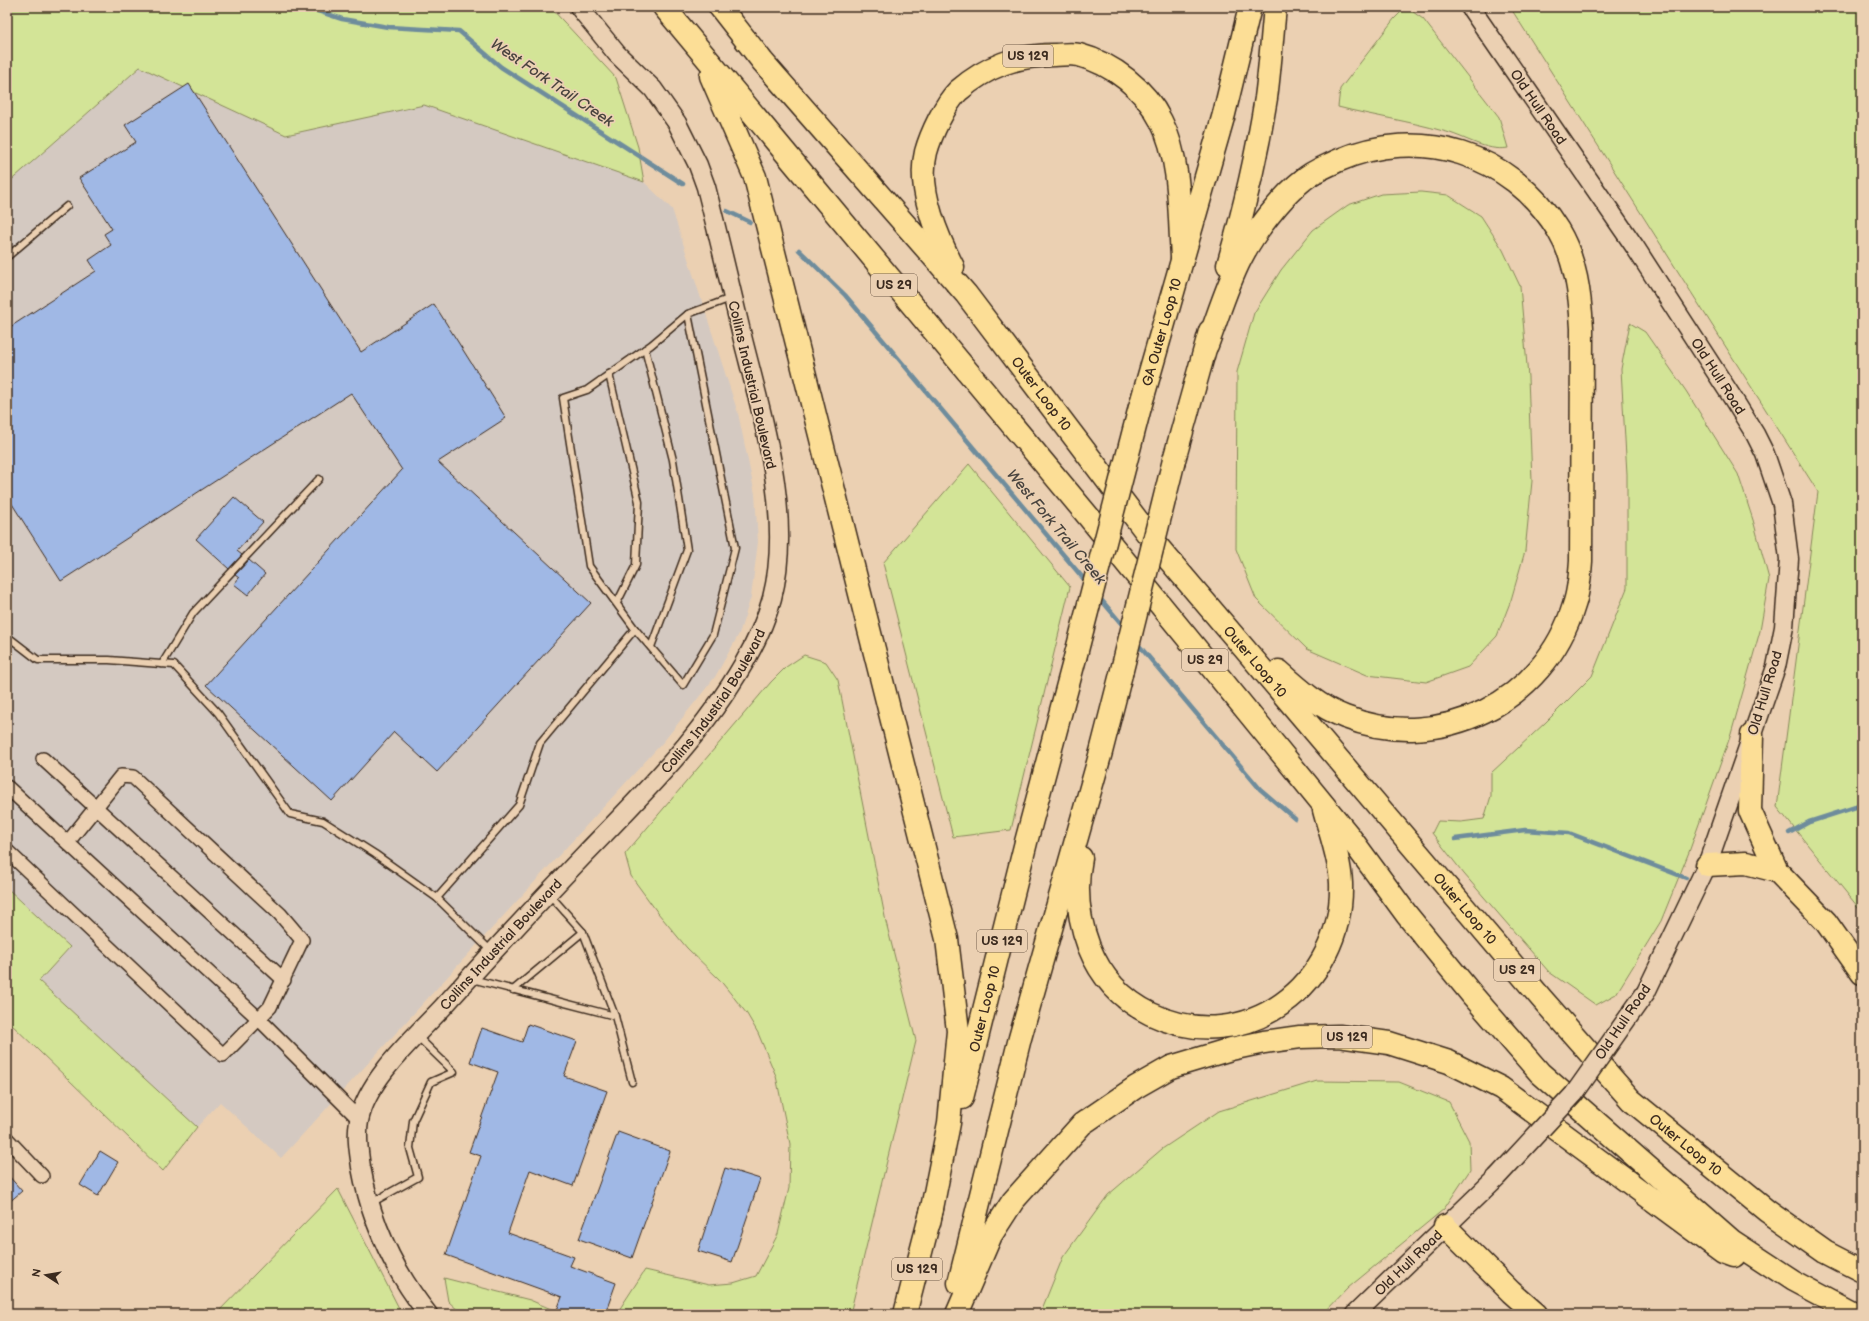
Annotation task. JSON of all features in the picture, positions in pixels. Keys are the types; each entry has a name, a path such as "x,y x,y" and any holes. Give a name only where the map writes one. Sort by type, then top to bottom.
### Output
{"highway":[{"name":"US 29","path":"664,7 1088,516 1349,836 1407,916 1473,996 1540,1073 1732,1241 1793,1281 1855,1314"},
{"name":"US 29","path":"720,7 763,62 966,294"},
{"name":"GA Outer Loop 10","path":"1140,407 1224,114 1250,7"},
{"path":"952,1314 1020,1038 1100,752 1174,460 1244,209 1266,98 1275,7"},
{"path":"701,52 755,177 947,939 958,1031 949,1123 929,1223"},
{"name":"US 129","path":"966,294 940,242 929,207 924,181 926,153 937,121 957,92 982,73 1009,60 1036,55 1077,55 1104,64 1137,87 1141,92 1161,121 1175,157 1182,257"},
{"path":"1206,344 1241,257 1258,231 1286,197 1302,181 1319,169 1352,155 1390,146 1430,146 1453,150 1493,166 1530,193 1546,212 1568,250 1580,293 1582,328 1581,560 1579,584 1575,605 1567,626 1553,651 1538,671 1521,688 1501,703 1463,722 1418,729 1371,725 1345,717 1320,705 1293,684 1220,618"},
{"name":"Outer Loop 10","path":"966,294 1153,541 1220,618 1542,999 1631,1100 1767,1211 1825,1252 1862,1271"},
{"name":"Outer Loop 10","path":"905,1314 982,1023 1026,842 1140,407"},
{"path":"1752,735 1750,811 1776,872 1826,922 1862,973"},
{"path":"1100,752 1078,872 1078,902 1082,929 1093,957 1106,978 1121,995 1142,1010 1154,1016 1183,1025 1205,1027 1233,1025 1253,1020 1285,1003 1302,989 1323,960 1332,939 1338,917 1341,883 1322,803"},
{"path":"1707,865 1746,863 1776,872"},
{"name":"US 129","path":"957,1314 991,1235 1012,1201 1082,1124 1136,1087 1171,1067 1232,1049 1264,1042 1300,1037 1339,1036 1389,1042 1463,1068 1501,1088 1723,1252 1793,1281"},
{"path":"1445,1226 1511,1292 1536,1314"}],"main road":[{"name":"Collins Industrial Boulevard","path":"428,1314 413,1295 389,1255 369,1203 357,1143 359,1119 374,1082 492,952 676,759 706,722 732,684 756,643 772,599 779,553 777,506 761,413 706,187 698,165 677,123 653,89 617,54 578,7"},
{"name":"Old Hull Road","path":"1355,1314 1497,1177 1574,1094 1646,992 1707,865 1776,667 1784,627 1789,560 1782,504 1765,454 1755,434 1635,247 1470,7"}],"street":[{"path":"43,759 284,980"},
{"path":"7,851 223,1055 270,1007 302,940 280,914 133,777 121,776 68,842"},
{"path":"7,787 259,1019 359,1119"},
{"path":"7,1139 42,1176"}],"lane":[{"path":"7,257 67,206"},
{"path":"688,314 735,548 713,635 683,685 635,629 589,566 563,398 587,390 645,349 688,314 733,298"},
{"path":"645,349 673,460 687,550 651,647"},
{"path":"609,374 639,502 636,566 617,603"},
{"path":"162,664 193,613 320,479"},
{"path":"437,898 519,805 540,743 635,629"},
{"path":"7,636 38,660 109,660 174,665 218,713 290,814 322,821 375,854 437,898 492,952"},
{"path":"548,893 583,932 615,1016 632,1082"},
{"path":"513,990 583,932"},
{"path":"469,978 615,1016"},
{"path":"369,1203 418,1177 410,1148 413,1121 432,1082 454,1072 417,1036"}],"shaded area":[{"path":"140,67 286,135 424,105 644,182 672,209 738,413 755,494 758,542 751,597 739,634 715,677 664,741 281,1158 220,1102 197,1127 39,981 70,947 7,888 7,184"}],"green space":[{"path":"7,7 550,7 616,78 638,147 644,182 424,105 286,135 140,67 7,184"},
{"path":"1406,7 1423,19 1499,117 1508,148 1500,149 1483,146 1451,133 1430,127 1338,107 1340,89 1394,19"},
{"path":"1510,7 1862,7 1862,912 1777,807 1818,492"},
{"path":"1421,192 1448,195 1481,216 1503,250 1520,286 1528,377 1532,481 1525,551 1511,600 1497,636 1468,667 1426,682 1367,675 1307,649 1256,599 1236,549 1237,372 1254,313 1281,270 1313,230 1348,205 1381,194"},
{"path":"1630,323 1645,332 1686,391 1738,474 1753,520 1769,579 1760,631 1731,734 1689,852 1661,921 1616,994 1596,1005 1549,972 1464,874 1432,833 1438,821 1461,822 1484,819 1491,796 1491,773 1545,723 1592,676 1627,588 1627,474 1621,369"},
{"path":"969,464 1070,587 1011,830 953,837 883,563"},
{"path":"804,655 826,662 838,680 886,922 916,1041 850,1314 610,1314 619,1310 645,1270 709,1285 733,1283 756,1276 778,1234 789,1188 790,1144 776,1076 758,1033 747,1014 719,979 687,948 658,913 631,876 625,854 771,682 786,667"},
{"path":"7,888 70,947 39,981 197,1127 163,1171 7,1020"},
{"path":"1317,1081 1399,1082 1449,1102 1469,1141 1470,1170 1444,1209 1348,1288 1323,1314 1040,1314 1063,1257 1108,1195 1162,1149 1219,1111"},
{"path":"338,1189 402,1314 216,1314"},
{"path":"444,1278 530,1300 551,1309 571,1314 462,1314 448,1301"}],"building":[{"path":"189,84 361,352 434,304 506,418 438,462 591,603 437,772 394,732 332,801 206,685 402,470 351,393 61,581 7,496 7,329 96,271 89,260 111,245 104,234 112,229 79,178 136,142 125,125"},
{"path":"234,497 263,522 237,551 242,555 229,569 196,539"},
{"path":"249,560 265,574 248,595 234,584 239,578 235,575"},
{"path":"528,1024 577,1041 564,1076 607,1091 573,1186 530,1170 508,1233 574,1257 570,1266 616,1283 605,1314 567,1314 557,1310 562,1297 446,1255 481,1156 469,1152 498,1072 470,1062 482,1028 522,1042"},
{"path":"618,1132 670,1151 632,1258 579,1239"},
{"path":"100,1151 118,1162 98,1196 80,1185"},
{"path":"725,1168 760,1179 732,1262 698,1251"},
{"path":"7,1174 22,1191 7,1204"}],"waterway":[{"name":"West Fork Trail Creek","path":"306,7 342,19 388,27 459,31 501,67 683,184"},
{"name":"West Fork Trail Creek","path":"727,211 750,222"},
{"name":"West Fork Trail Creek","path":"799,250 845,295 1088,584"},
{"name":"West Fork Trail Creek","path":"1098,596 1125,628"},
{"name":"West Fork Trail Creek","path":"1136,642 1260,789 1295,819"},
{"name":"West Fork Trail Creek","path":"1789,833 1809,822 1862,805"},
{"name":"West Fork Trail Creek","path":"1455,839 1525,830 1569,833 1686,878"}]}
